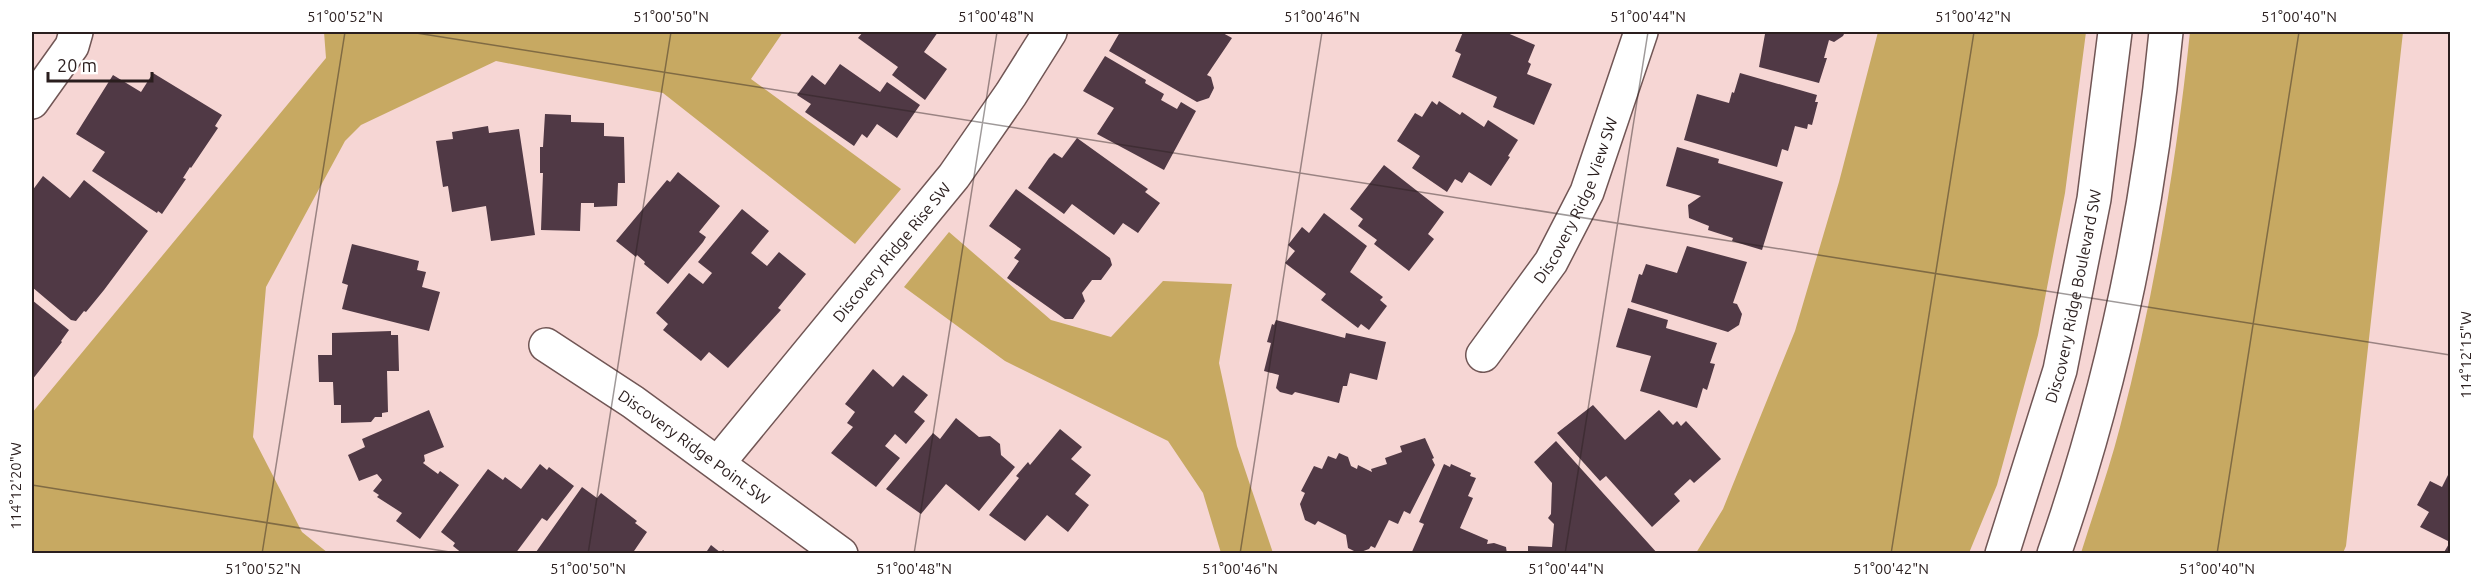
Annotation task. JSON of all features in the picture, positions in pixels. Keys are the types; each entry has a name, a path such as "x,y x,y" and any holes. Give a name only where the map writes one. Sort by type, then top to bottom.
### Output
{"street":[{"path":"32,102 72,46 76,32"},
{"name":"Discovery Ridge Rise SW","path":"718,463 954,176 1011,94 1050,32"},
{"name":"Discovery Ridge View SW","path":"1483,355 1551,262 1587,192 1641,32"},
{"name":"Discovery Ridge Boulevard SW","path":"2002,554 2060,370 2094,199 2115,32"},
{"path":"2054,554 2072,503 2115,347 2135,259 2159,108 2166,32"},
{"name":"Discovery Ridge Point SW","path":"546,345 718,463 841,554"}],"shaded area":[{"path":"324,32 783,32 751,79 901,189 855,244 663,93 496,61 361,125 345,141 266,287 253,437 302,532 328,553 32,553 32,413 326,58"},
{"path":"1878,32 2086,32 2065,193 2038,335 1997,485 1969,553 1696,553 1723,509 1795,331 1839,182"},
{"path":"2190,32 2403,32 2346,546 2343,553 2081,553 2116,443 2143,329 2171,181"},
{"path":"949,232 1051,320 1111,337 1163,281 1232,284 1219,363 1237,446 1273,553 1221,553 1203,493 1168,441 1005,361 904,287"}],"building":[{"path":"863,32 938,32 924,52 947,69 925,100 892,75 898,67 858,38"},
{"path":"1120,32 1221,32 1232,38 1207,75 1211,77 1214,88 1209,98 1197,102 1109,51"},
{"path":"1463,32 1505,32 1535,45 1528,62 1531,64 1527,74 1552,84 1534,125 1493,107 1497,97 1452,77 1461,54 1455,51"},
{"path":"1757,32 1845,32 1834,42 1829,40 1824,58 1827,58 1819,83 1759,67 1765,34"},
{"path":"1105,56 1146,80 1145,83 1164,94 1161,100 1177,109 1181,102 1196,111 1164,170 1097,134 1114,108 1083,91"},
{"path":"840,64 880,92 887,82 920,105 897,138 877,124 867,138 862,134 854,146 805,112 811,104 797,95 812,75 825,85"},
{"path":"153,73 222,115 215,126 218,128 190,167 183,178 186,179 162,214 92,171 105,152 76,134 113,75 141,92"},
{"path":"1740,73 1817,95 1815,102 1818,102 1812,125 1808,124 1807,129 1795,126 1788,151 1782,149 1777,167 1684,140 1697,94 1729,103"},
{"path":"1432,101 1437,105 1439,101 1460,115 1462,112 1484,127 1488,120 1518,140 1491,186 1469,172 1462,183 1455,179 1447,192 1412,168 1420,156 1397,141 1415,113 1422,117"},
{"path":"545,114 571,115 571,122 604,123 604,136 624,137 625,183 618,183 617,206 594,207 594,203 581,203 580,231 541,230 543,173 540,173 540,147 543,147"},
{"path":"488,126 489,133 519,129 535,235 491,241 486,206 452,212 448,186 443,187 436,141 453,139 452,132"},
{"path":"1077,138 1148,189 1145,192 1160,203 1138,233 1123,223 1114,235 1072,204 1064,214 1028,188 1049,158 1054,153 1062,158"},
{"path":"1677,147 1719,159 1718,163 1783,182 1762,250 1732,241 1733,238 1708,230 1709,226 1689,218 1688,205 1701,196 1666,186"},
{"path":"1384,165 1444,212 1428,234 1434,239 1409,271 1374,244 1377,240 1358,226 1363,219 1350,209"},
{"path":"678,172 720,206 699,232 706,237 703,242 668,284 637,255 636,257 616,241 667,180 670,182"},
{"path":"43,176 70,198 84,180 148,231 104,290 76,321 71,320 32,287 32,191"},
{"path":"1016,189 1110,258 1112,265 1101,280 1092,280 1082,293 1085,301 1073,319 1065,319 1007,278 1019,261 1014,258 1021,249 989,226"},
{"path":"742,209 769,231 751,253 767,266 779,252 806,274 778,308 781,310 728,368 709,352 701,361 663,330 668,324 656,313 689,273 703,284 712,273 698,262"},
{"path":"1324,213 1367,246 1350,272 1383,297 1380,300 1387,306 1369,330 1361,324 1358,328 1321,300 1326,294 1285,263 1295,251 1288,245 1302,227 1309,233"},
{"path":"352,244 419,261 417,270 426,272 422,287 440,292 429,331 342,309 348,285 342,283"},
{"path":"1687,246 1747,262 1733,303 1737,304 1742,314 1739,325 1728,332 1631,302 1639,274 1642,275 1646,264 1677,273"},
{"path":"32,300 69,330 32,380"},
{"path":"1628,308 1668,320 1666,328 1717,343 1710,363 1715,364 1707,390 1703,388 1697,408 1640,391 1651,356 1616,347"},
{"path":"1276,320 1345,338 1346,333 1386,342 1377,380 1350,373 1347,386 1343,386 1339,403 1295,392 1292,395 1280,392 1276,388 1279,375 1264,371 1271,343 1267,342 1272,324 1274,325"},
{"path":"391,331 391,335 398,335 399,371 387,371 388,412 382,413 382,417 375,417 371,422 341,423 341,405 334,405 333,382 319,382 318,355 332,355 332,333"},
{"path":"873,369 893,387 903,375 928,395 914,412 925,421 906,444 895,434 885,446 900,458 876,487 831,453 853,427 847,423 855,412 845,404"},
{"path":"1593,405 1625,440 1659,410 1673,425 1677,421 1681,426 1686,421 1721,459 1694,483 1690,479 1674,494 1680,501 1652,527 1606,476 1600,481 1557,433"},
{"path":"429,410 444,447 424,455 423,463 438,474 440,471 459,485 420,539 396,521 402,513 377,497 379,495 373,491 382,480 377,474 359,481 348,455 365,447 362,439"},
{"path":"956,418 979,437 990,436 1000,444 1001,455 1015,467 979,511 946,484 921,514 886,489 933,433 940,439"},
{"path":"1060,429 1082,447 1071,459 1091,475 1075,494 1089,505 1068,532 1047,515 1025,541 989,515 1019,478 1016,476 1028,462 1030,465"},
{"path":"1425,438 1435,465 1410,514 1404,511 1398,524 1389,520 1375,548 1371,546 1358,553 1348,548 1346,535 1318,521 1315,525 1305,520 1300,504 1305,493 1301,491 1314,466 1322,469 1328,456 1336,459 1339,453 1348,457 1351,466 1357,469 1358,465 1372,472 1371,469 1387,464 1385,458 1402,452 1400,446"},
{"path":"1556,441 1658,554 1528,554 1528,546 1552,547 1554,524 1548,518 1551,514 1552,483 1534,462"},
{"path":"540,464 547,470 549,467 574,486 547,521 542,518 515,554 463,554 453,546 455,543 441,532 488,469 503,480 505,477 521,489"},
{"path":"1444,464 1450,467 1451,464 1471,473 1470,476 1476,478 1468,496 1473,498 1460,528 1488,540 1487,544 1494,543 1506,547 1507,554 1411,554 1424,524 1419,522"},
{"path":"2450,471 2450,542 2420,527 2429,512 2417,505 2430,481 2442,487"},
{"path":"582,487 597,498 601,493 637,521 635,523 647,532 632,554 538,554 536,552"},
{"path":"2450,542 2450,554 2443,554"},
{"path":"711,545 721,553 723,550 727,554 705,554"}]}
